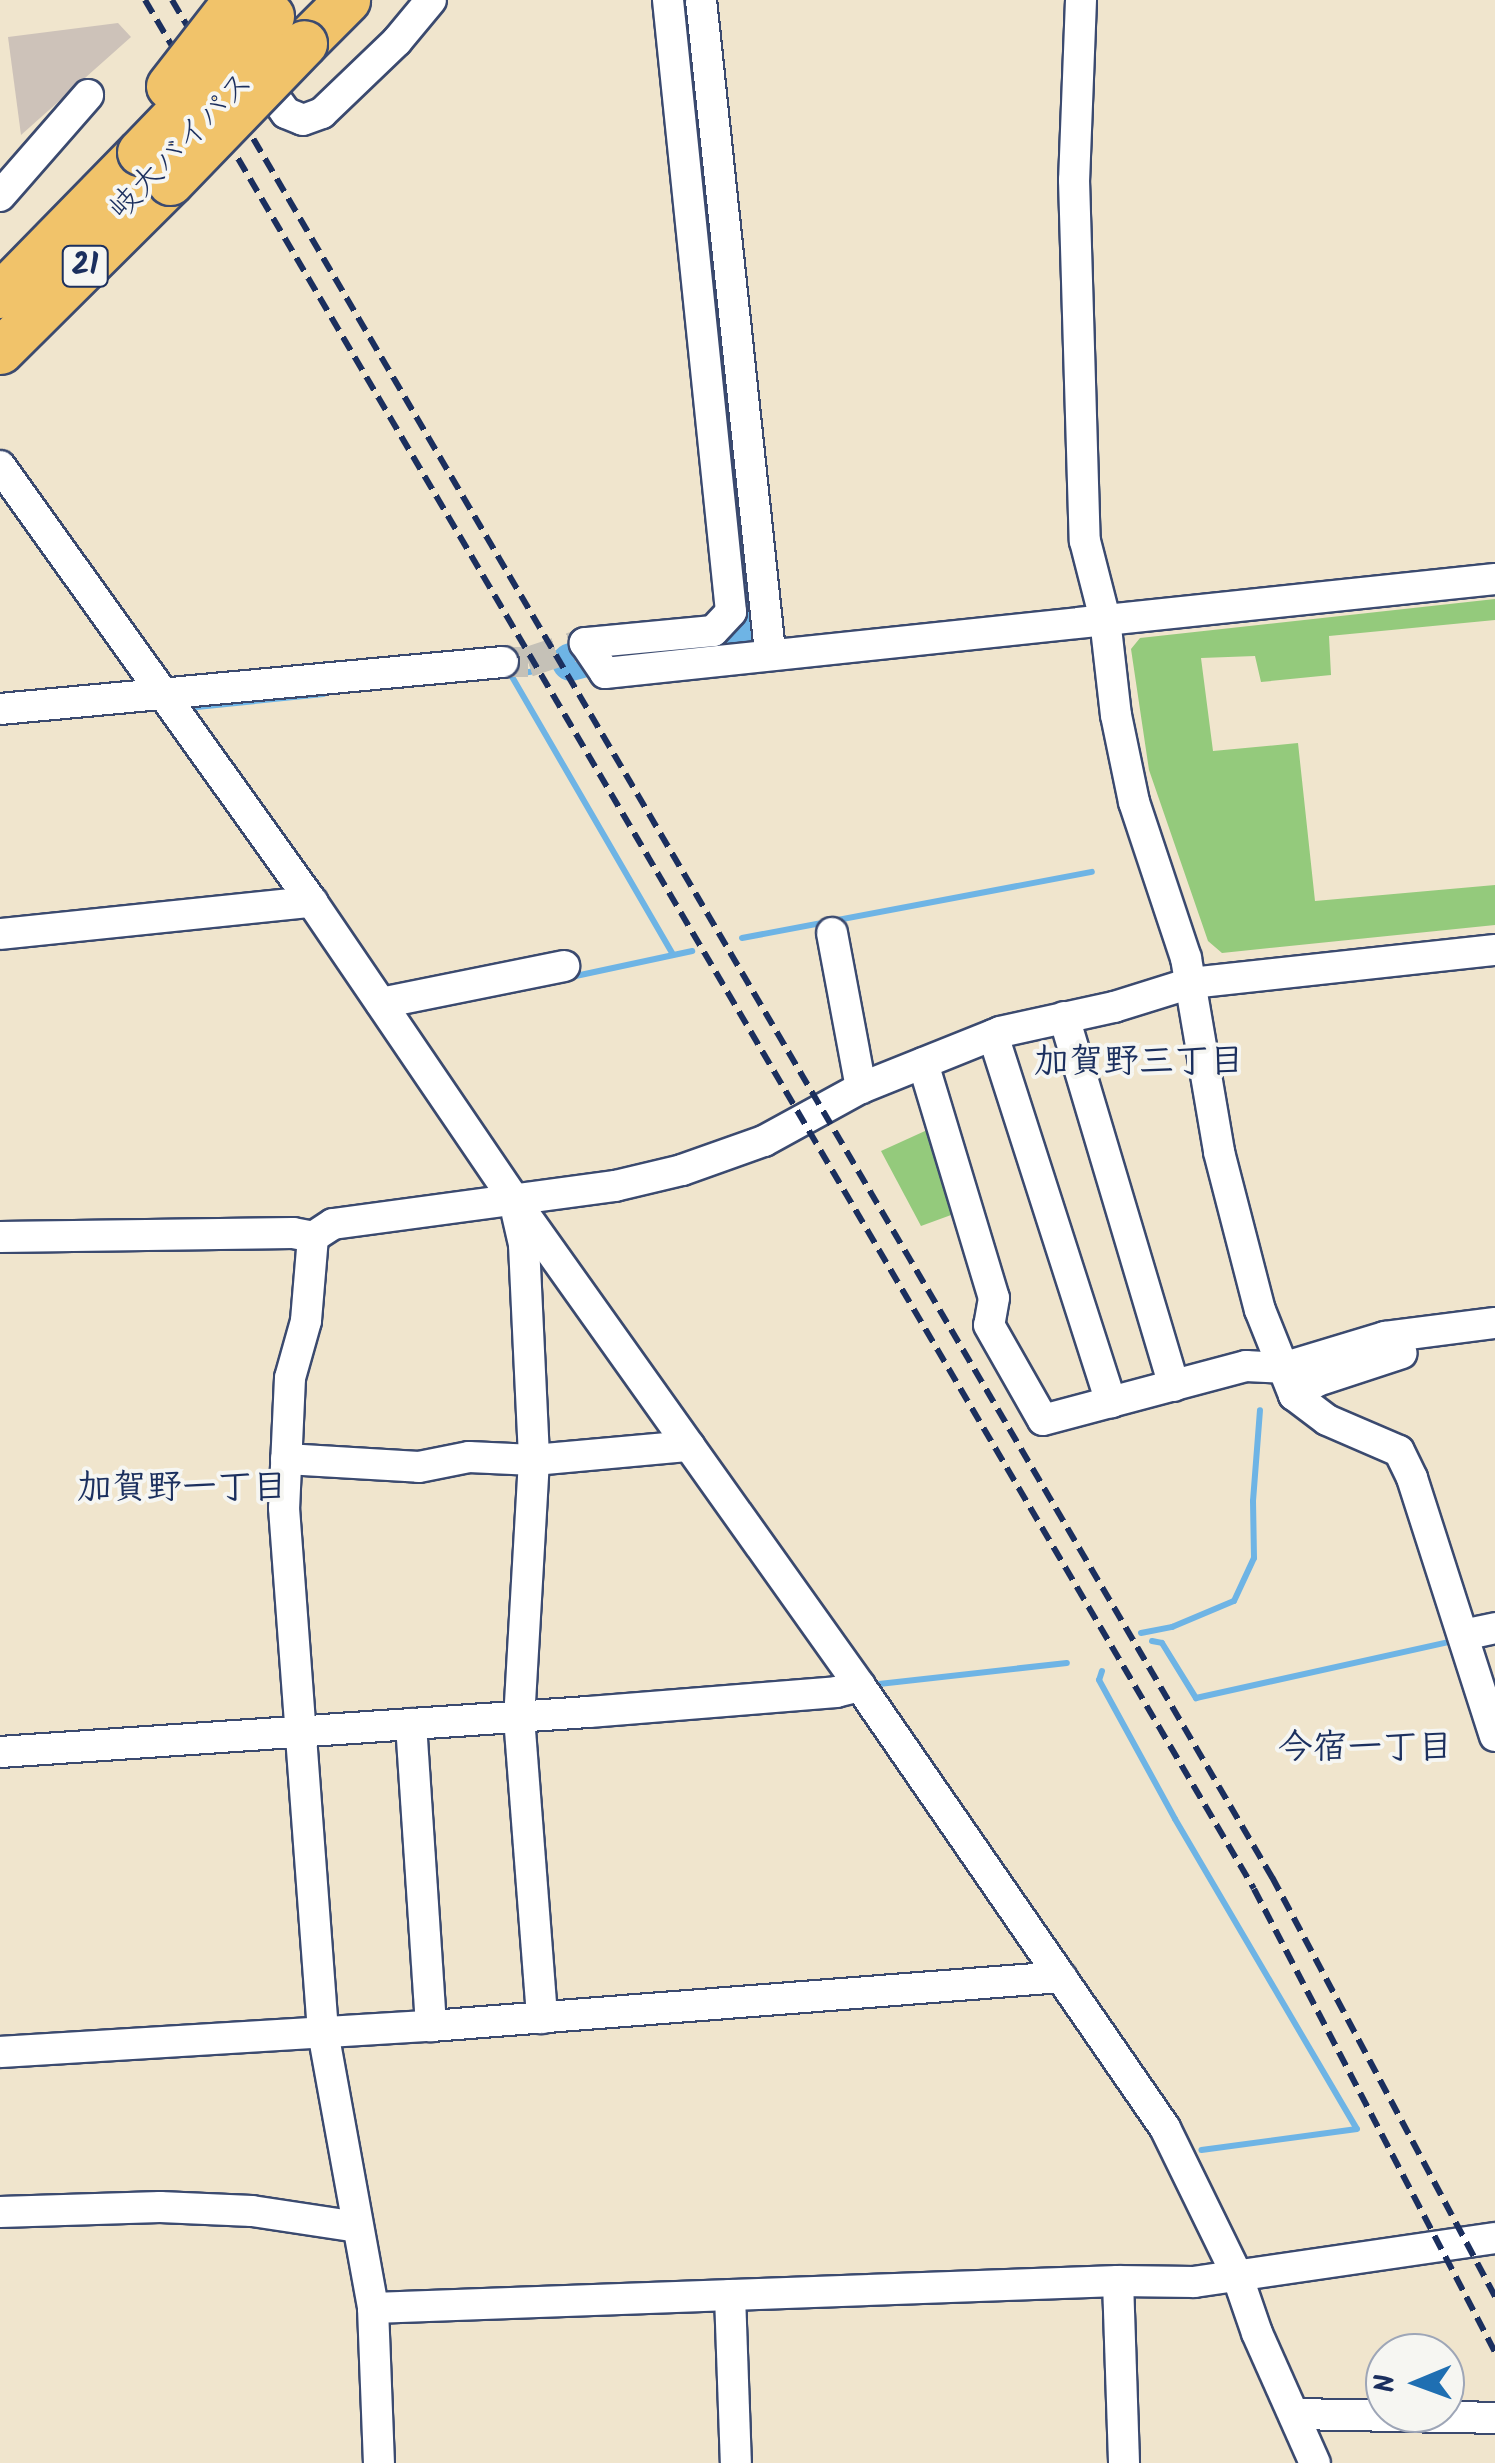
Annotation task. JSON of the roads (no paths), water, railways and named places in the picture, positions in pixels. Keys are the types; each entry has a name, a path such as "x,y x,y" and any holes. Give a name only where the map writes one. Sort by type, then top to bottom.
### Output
{"highway":[{"name":"21","path":"0,350 149,160 285,15 347,0"},
{"name":"岐大バイパス","path":"0,334 149,160 285,15"},
{"name":"21","path":"0,272 149,160"},
{"name":"岐大バイパス","path":"0,295 149,160"}],"street":[{"path":"210,0 277,104 303,120 322,113 354,83 430,0"},
{"path":"668,0 731,612 713,631 586,643 606,673 770,652 1495,579"},
{"path":"701,0 770,652"},
{"path":"1081,0 1074,180 1079,447 1085,540 1105,619 1116,715 1134,802 1178,926 1192,983 1230,1202 1260,1310 1288,1381 1327,1420 1398,1451 1412,1478 1495,1736"},
{"path":"0,196 88,95"},
{"path":"0,466 312,902 515,1201 860,1686 1165,2128 1237,2274 1257,2333 1315,2463"},
{"path":"0,709 160,691 503,662"},
{"path":"0,934 312,902"},
{"path":"832,932 860,1088"},
{"path":"0,1237 293,1232 313,1236 333,1224 515,1201 682,1170 764,1141 860,1088 993,1035 1192,983 1495,950"},
{"path":"381,1002 564,966"},
{"path":"1064,1017 1174,1386"},
{"path":"993,1035 1111,1402"},
{"path":"923,1063 994,1298 989,1325 1043,1420 1246,1366 1288,1381 1316,1381 1406,1352 1495,1344"},
{"path":"515,1201 524,1245 534,1460 519,1717 542,2018"},
{"path":"313,1236 306,1321 290,1378 284,1508 323,2032 373,2308 379,2463"},
{"path":"1288,1381 1385,1337 1495,1324"},
{"path":"286,1459 420,1468 469,1457 534,1460 689,1446"},
{"path":"1462,1635 1495,1628"},
{"path":"0,1752 519,1717 836,1692 860,1686"},
{"path":"411,1724 430,2026"},
{"path":"0,2052 430,2026 1061,1977"},
{"path":"0,2212 215,2209 358,2227"},
{"path":"373,2308 1118,2280 1194,2282 1495,2238"},
{"path":"1118,2280 1124,2463"},
{"path":"730,2294 736,2463"},
{"path":"1294,2414 1495,2418"}],"waterway":[{"path":"571,662 601,654 716,645 733,635 747,605 684,0"},
{"path":"505,675 531,672"},
{"path":"511,675 673,955"},
{"path":"187,708 323,694"},
{"path":"742,938 1092,872"},
{"path":"571,977 692,951"},
{"path":"1141,1633 1172,1627 1234,1601 1254,1558 1253,1501 1260,1410"},
{"path":"1152,1641 1162,1643 1196,1698 1453,1641"},
{"path":"879,1684 1067,1663"},
{"path":"1102,1671 1099,1680 1175,1819 1357,2129 1201,2150"}],"tunnel":[{"path":"503,662 528,662 585,643"}],"railway":[{"path":"145,0 1254,1889 1495,2352"},
{"path":"172,0 1272,1877 1495,2297"}],"district":[{"name":"加賀野三丁目","path":"1139,1063"},
{"name":"加賀野一丁目","path":"182,1489"},
{"name":"今宿一丁目","path":"1365,1749"}]}
